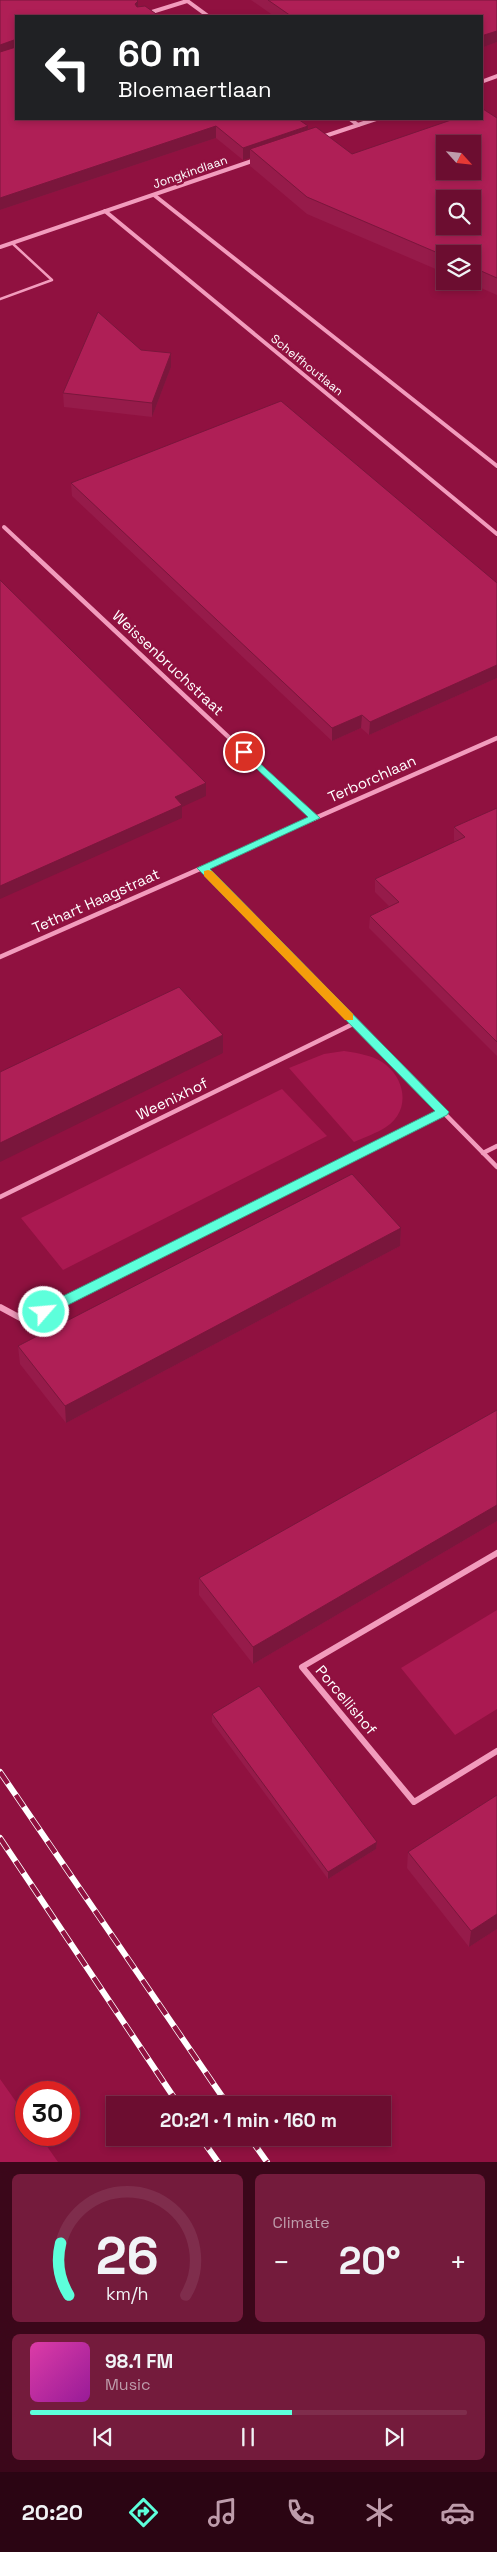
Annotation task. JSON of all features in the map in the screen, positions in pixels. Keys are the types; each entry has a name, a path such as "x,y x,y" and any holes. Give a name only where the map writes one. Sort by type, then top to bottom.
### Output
{"street":[{"path":"142,15 186,0 207,15"},
{"path":"483,81 497,76"},
{"path":"351,120 358,125"},
{"path":"321,138 373,120"},
{"name":"Jongkindlaan","path":"0,247 256,160"},
{"path":"154,194 497,466"},
{"name":"Schelfhoutlaan","path":"105,211 497,534"},
{"name":"Weissenbruchstraat","path":"4,527 315,818"},
{"name":"Terborchlaan","path":"202,868 497,738"},
{"path":"202,868 497,1168"},
{"name":"Tethart Haagstraat","path":"0,957 202,868"},
{"name":"Weenixhof","path":"0,1197 355,1023"},
{"path":"0,1307 26,1320 443,1112"},
{"path":"483,1153 497,1146"},
{"name":"Porcellishof","path":"497,1553 302,1667 414,1802 497,1751"}],"lane":[{"path":"0,299 52,280 12,243"}],"shaded area":[{"path":"344,1051 369,1056 382,1062 396,1076 402,1094 400,1112 394,1120 386,1127 354,1142 289,1068 324,1054"},
{"path":"282,1089 327,1136 63,1270 21,1218"},
{"path":"497,1610 497,1709 455,1735 401,1668"},
{"path":"0,2079 15,2100 15,2146 47,2146 58,2162 0,2162"}],"building":[{"path":"0,0 137,0 135,4 137,7 145,6 158,15 15,15 15,40 0,45"},
{"path":"268,0 497,0 497,31 483,35 483,15 290,15"},
{"path":"15,47 15,120 299,120 308,126 243,148 216,126 0,198 0,52"},
{"path":"483,109 497,118 497,278 481,271 481,245 436,245 436,252 307,197 250,149 316,127 352,154 451,120 483,120"},
{"path":"98,312 141,350 171,353 152,403 63,393"},
{"path":"281,401 497,583 497,665 370,722 362,715 332,728 71,483"},
{"path":"0,580 206,783 175,797 182,805 0,886"},
{"path":"497,808 497,1042 370,916 399,902 375,879 465,837 454,827"},
{"path":"179,987 223,1035 0,1143 0,1072"},
{"path":"352,1174 401,1228 65,1406 18,1346"},
{"path":"497,1410 497,1505 253,1647 199,1578"},
{"path":"259,1686 377,1842 328,1872 212,1714"},
{"path":"497,1795 497,1914 471,1931 408,1852"}],"railway":[{"path":"0,1772 222,2096"},
{"path":"0,1838 173,2096"},
{"path":"207,2146 218,2162"},
{"path":"256,2146 267,2162"}],"slow traffic":[{"path":"208,873 349,1017"}],"route":[{"path":"44,1312 443,1112 202,868 315,818 244,752"}]}
